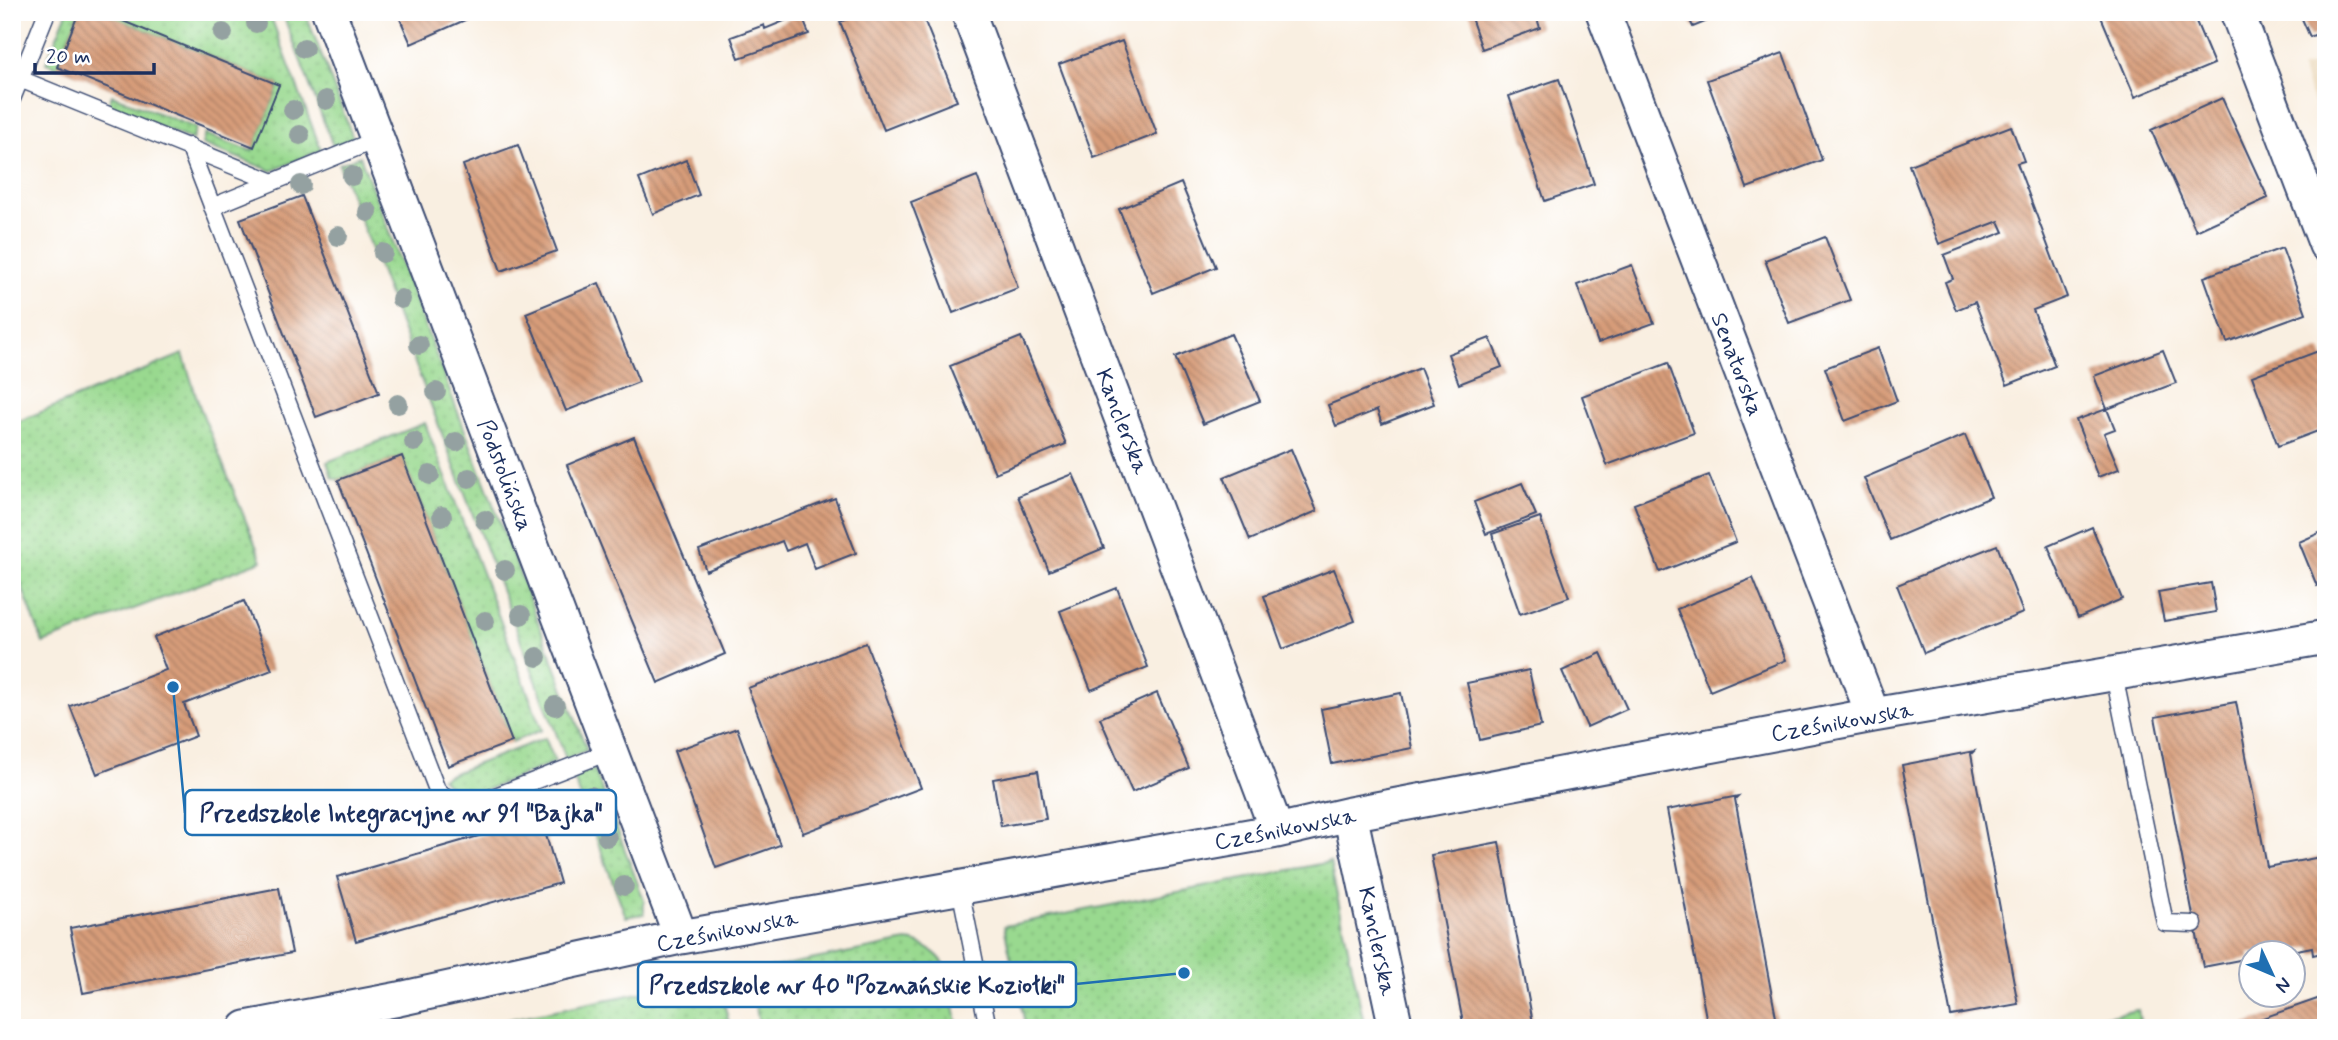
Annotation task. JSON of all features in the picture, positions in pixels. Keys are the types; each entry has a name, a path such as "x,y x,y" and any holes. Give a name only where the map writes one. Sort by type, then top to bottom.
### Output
{"street":[{"name":"Podstolińska","path":"329,12 681,937"},
{"name":"Kanclerska","path":"968,12 1277,831"},
{"name":"Senatorska","path":"1603,12 1873,715"},
{"path":"2236,12 2326,245"},
{"name":"Cześnikowska","path":"246,1028 408,997 681,937 1277,831 1350,814 1873,715 2326,637"},
{"name":"Kanclerska","path":"1350,814 1396,1028"}],"lane":[{"path":"47,12 15,88 189,146 273,181"},
{"path":"212,207 378,139"},
{"path":"189,146 437,790 444,798 454,803 475,804 611,751"},
{"path":"2114,675 2165,923 2194,924"},
{"path":"960,888 988,1028"}],"shaded area":[{"path":"2326,60 2326,136 2301,69"}],"green space":[{"path":"67,12 79,12 57,67 46,63"},
{"path":"101,12 269,12 321,150 272,171 202,144 205,134 252,151 279,85"},
{"path":"282,12 305,12 353,138 333,146"},
{"path":"112,95 196,128 192,140 108,106"},
{"path":"360,156 587,750 566,759 339,164"},
{"path":"183,354 199,405 262,561 43,643 12,560 12,424"},
{"path":"425,423 542,730 512,742 402,456 338,480 332,477 327,462"},
{"path":"545,738 555,762 481,792 459,791 441,778"},
{"path":"594,769 644,900 644,914 626,917 573,776"},
{"path":"1330,862 1365,1028 1026,1028 1004,926"},
{"path":"907,941 929,949 945,965 958,1028 760,1028 749,972"},
{"path":"718,977 730,1028 467,1028"},
{"path":"2138,1010 2141,1028 2042,1028"}],"building":[{"path":"79,12 101,12 279,85 254,147 57,67"},
{"path":"397,12 483,12 411,44"},
{"path":"863,12 921,12 957,101 884,130 840,22"},
{"path":"1469,12 1535,12 1540,28 1482,49"},
{"path":"1686,12 1729,12 1693,27"},
{"path":"2099,12 2192,12 2214,64 2135,97"},
{"path":"2299,12 2326,12 2326,30 2310,37"},
{"path":"801,14 809,34 739,58 731,37 764,25 765,29"},
{"path":"1122,41 1157,134 1094,158 1059,64"},
{"path":"1783,53 1822,160 1747,188 1707,80"},
{"path":"1559,79 1594,184 1545,201 1509,96"},
{"path":"2222,98 2268,198 2196,231 2151,130"},
{"path":"2011,126 2024,161 2017,163 2067,297 2033,310 2055,366 2007,385 1975,302 1956,310 1945,282 1953,279 1944,255 2004,232 1999,221 1939,244 1909,165"},
{"path":"518,145 557,251 501,271 463,165"},
{"path":"686,160 699,195 653,214 639,179"},
{"path":"977,176 1018,288 953,313 911,202"},
{"path":"1181,183 1216,267 1153,293 1119,209"},
{"path":"302,196 379,393 316,417 240,219"},
{"path":"1825,237 1850,300 1789,323 1765,260"},
{"path":"2282,248 2306,313 2227,342 2204,277"},
{"path":"1632,265 1654,323 1598,343 1577,285"},
{"path":"599,283 639,382 566,411 526,313"},
{"path":"1231,334 1260,401 1203,424 1175,357"},
{"path":"1021,337 1066,444 995,473 950,366"},
{"path":"1490,338 1502,367 1459,384 1448,354"},
{"path":"1878,348 1897,401 1845,421 1825,368"},
{"path":"2163,350 2176,383 2107,409 2094,376"},
{"path":"2321,350 2326,362 2326,428 2278,446 2252,376"},
{"path":"1668,363 1694,433 1607,465 1582,396"},
{"path":"1420,368 1434,404 1382,424 1377,410 1336,426 1328,405"},
{"path":"2107,409 2115,429 2104,433 2119,469 2098,477 2076,420"},
{"path":"1965,435 1991,497 1890,540 1864,478"},
{"path":"634,437 725,654 658,683 567,465"},
{"path":"1291,449 1317,511 1250,540 1224,477"},
{"path":"402,456 512,742 448,766 338,480"},
{"path":"1073,474 1104,548 1049,571 1018,496"},
{"path":"1709,475 1736,542 1660,572 1634,504"},
{"path":"1522,483 1536,515 1486,534 1474,502"},
{"path":"835,498 856,553 815,569 805,543 786,551 782,541 706,571 699,550"},
{"path":"1540,517 1569,597 1520,614 1492,534"},
{"path":"2092,527 2122,599 2078,618 2048,546"},
{"path":"2326,530 2326,583 2317,586 2299,542"},
{"path":"1997,545 2023,613 1924,653 1897,585"},
{"path":"1334,569 1355,621 1283,649 1264,596"},
{"path":"1753,578 1786,660 1710,691 1677,609"},
{"path":"2211,583 2216,612 2164,621 2158,592"},
{"path":"1117,588 1148,667 1091,690 1060,611"},
{"path":"244,601 272,670 184,704 196,736 97,774 70,706 166,670 154,637"},
{"path":"866,643 921,788 803,833 748,688"},
{"path":"1601,653 1627,709 1587,727 1562,671"},
{"path":"1529,670 1541,726 1480,740 1467,683"},
{"path":"1157,693 1189,768 1132,792 1100,718"},
{"path":"1401,693 1412,748 1332,764 1321,709"},
{"path":"2236,702 2267,867 2326,856 2326,952 2313,955 2312,947 2306,948 2306,939 2236,939 2236,961 2203,967 2155,717"},
{"path":"737,728 780,845 716,868 674,751"},
{"path":"1974,751 1971,754 2018,1004 1951,1016 1902,765"},
{"path":"1038,771 1046,819 1001,826 993,779"},
{"path":"1738,796 1735,799 1778,1028 1708,1028 1667,810"},
{"path":"541,818 560,883 356,941 337,877"},
{"path":"1499,842 1534,1028 1464,1028 1431,855"},
{"path":"279,888 292,953 83,993 70,928"},
{"path":"2326,996 2326,1028 2237,1028 2289,1009 2306,1009 2306,1003"}],"place":[{"name":"Przedszkole Integracyjne nr 91 \"Bajka\"","path":"173,687"},
{"name":"Przedszkole nr 40 \"Poznańskie Koziołki\"","path":"1184,973"}]}
